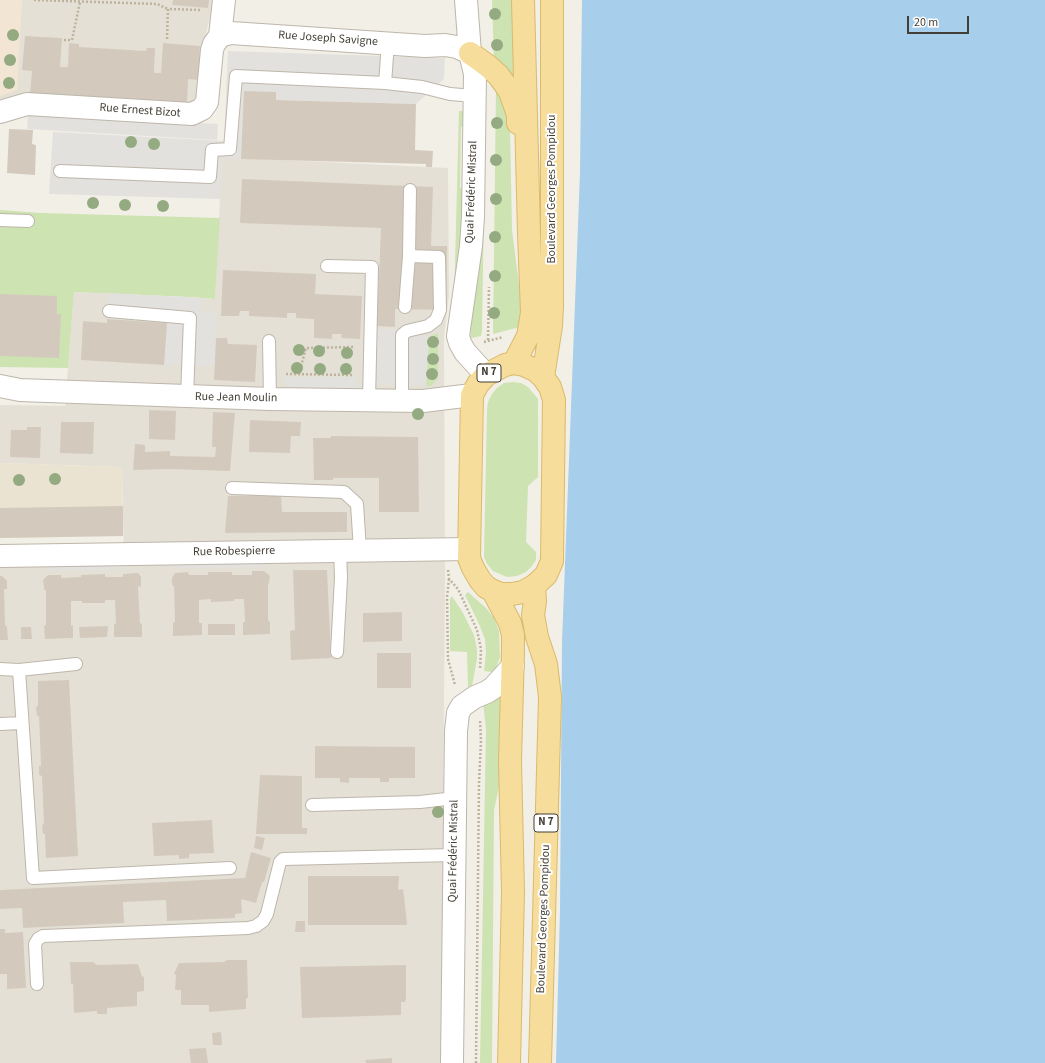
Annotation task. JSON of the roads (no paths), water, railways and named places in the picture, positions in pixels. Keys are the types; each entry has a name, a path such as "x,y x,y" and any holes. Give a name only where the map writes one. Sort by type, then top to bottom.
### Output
{"main road":[{"name":"Boulevard Georges Pompidou","path":"514,363 528,336 532,313 523,0"},
{"name":"Boulevard Georges Pompidou","path":"543,377 551,326 552,306 552,0"},
{"path":"470,53 498,75 510,92 518,115 520,217 529,233"},
{"name":"N 7","path":"514,363 524,365 535,370 543,377 550,387 554,400 552,561 546,575 534,586 524,592 501,594 486,587 480,580 469,558 472,395 478,384 486,375 505,365 514,363"},
{"name":"Boulevard Georges Pompidou","path":"534,586 534,626 546,664 550,697 540,1063"},
{"name":"N 7","path":"493,591 510,624 513,635 510,760 513,892 509,1063"}],"street":[{"name":"Quai Frédéric Mistral","path":"466,0 470,53 475,74 471,239 458,336 465,352 486,375"},
{"path":"220,36 223,5"},
{"name":"Rue Joseph Savigne","path":"220,36 231,33 446,46 457,47 470,53"},
{"name":"Rue Ernest Bizot","path":"0,112 27,104 192,114 202,109 207,102 212,50 214,44 220,36"},
{"name":"Rue Jean Moulin","path":"0,386 20,390 270,399 422,401 472,395"},
{"name":"Rue Robespierre","path":"0,556 469,548"},
{"name":"Quai Frédéric Mistral","path":"452,1063 456,731 458,712 462,706 475,697 493,688 513,666"}],"lane":[{"path":"386,83 388,43"},
{"path":"60,171 210,177 212,150 230,149 236,76 386,83 422,87 450,94 474,96"},
{"path":"405,307 409,256 410,190"},
{"path":"0,220 28,221"},
{"path":"402,401 402,335 407,331 428,326 436,320 440,310 439,257 409,256"},
{"path":"327,266 372,267 369,400"},
{"path":"109,311 190,318 187,397"},
{"path":"269,342 270,399"},
{"path":"232,488 344,492 357,504 350,550 341,578 337,652"},
{"path":"0,669 19,670 76,664"},
{"path":"19,670 33,878 230,868"},
{"path":"0,724 22,723"},
{"path":"312,805 420,802 455,798"},
{"path":"37,984 35,944 38,939 43,936 248,928 256,926 263,921 267,914 282,859 454,855"}],"water":[{"path":"582,0 1045,0 1045,1063 556,1063 560,910 562,642 580,173"}]}
